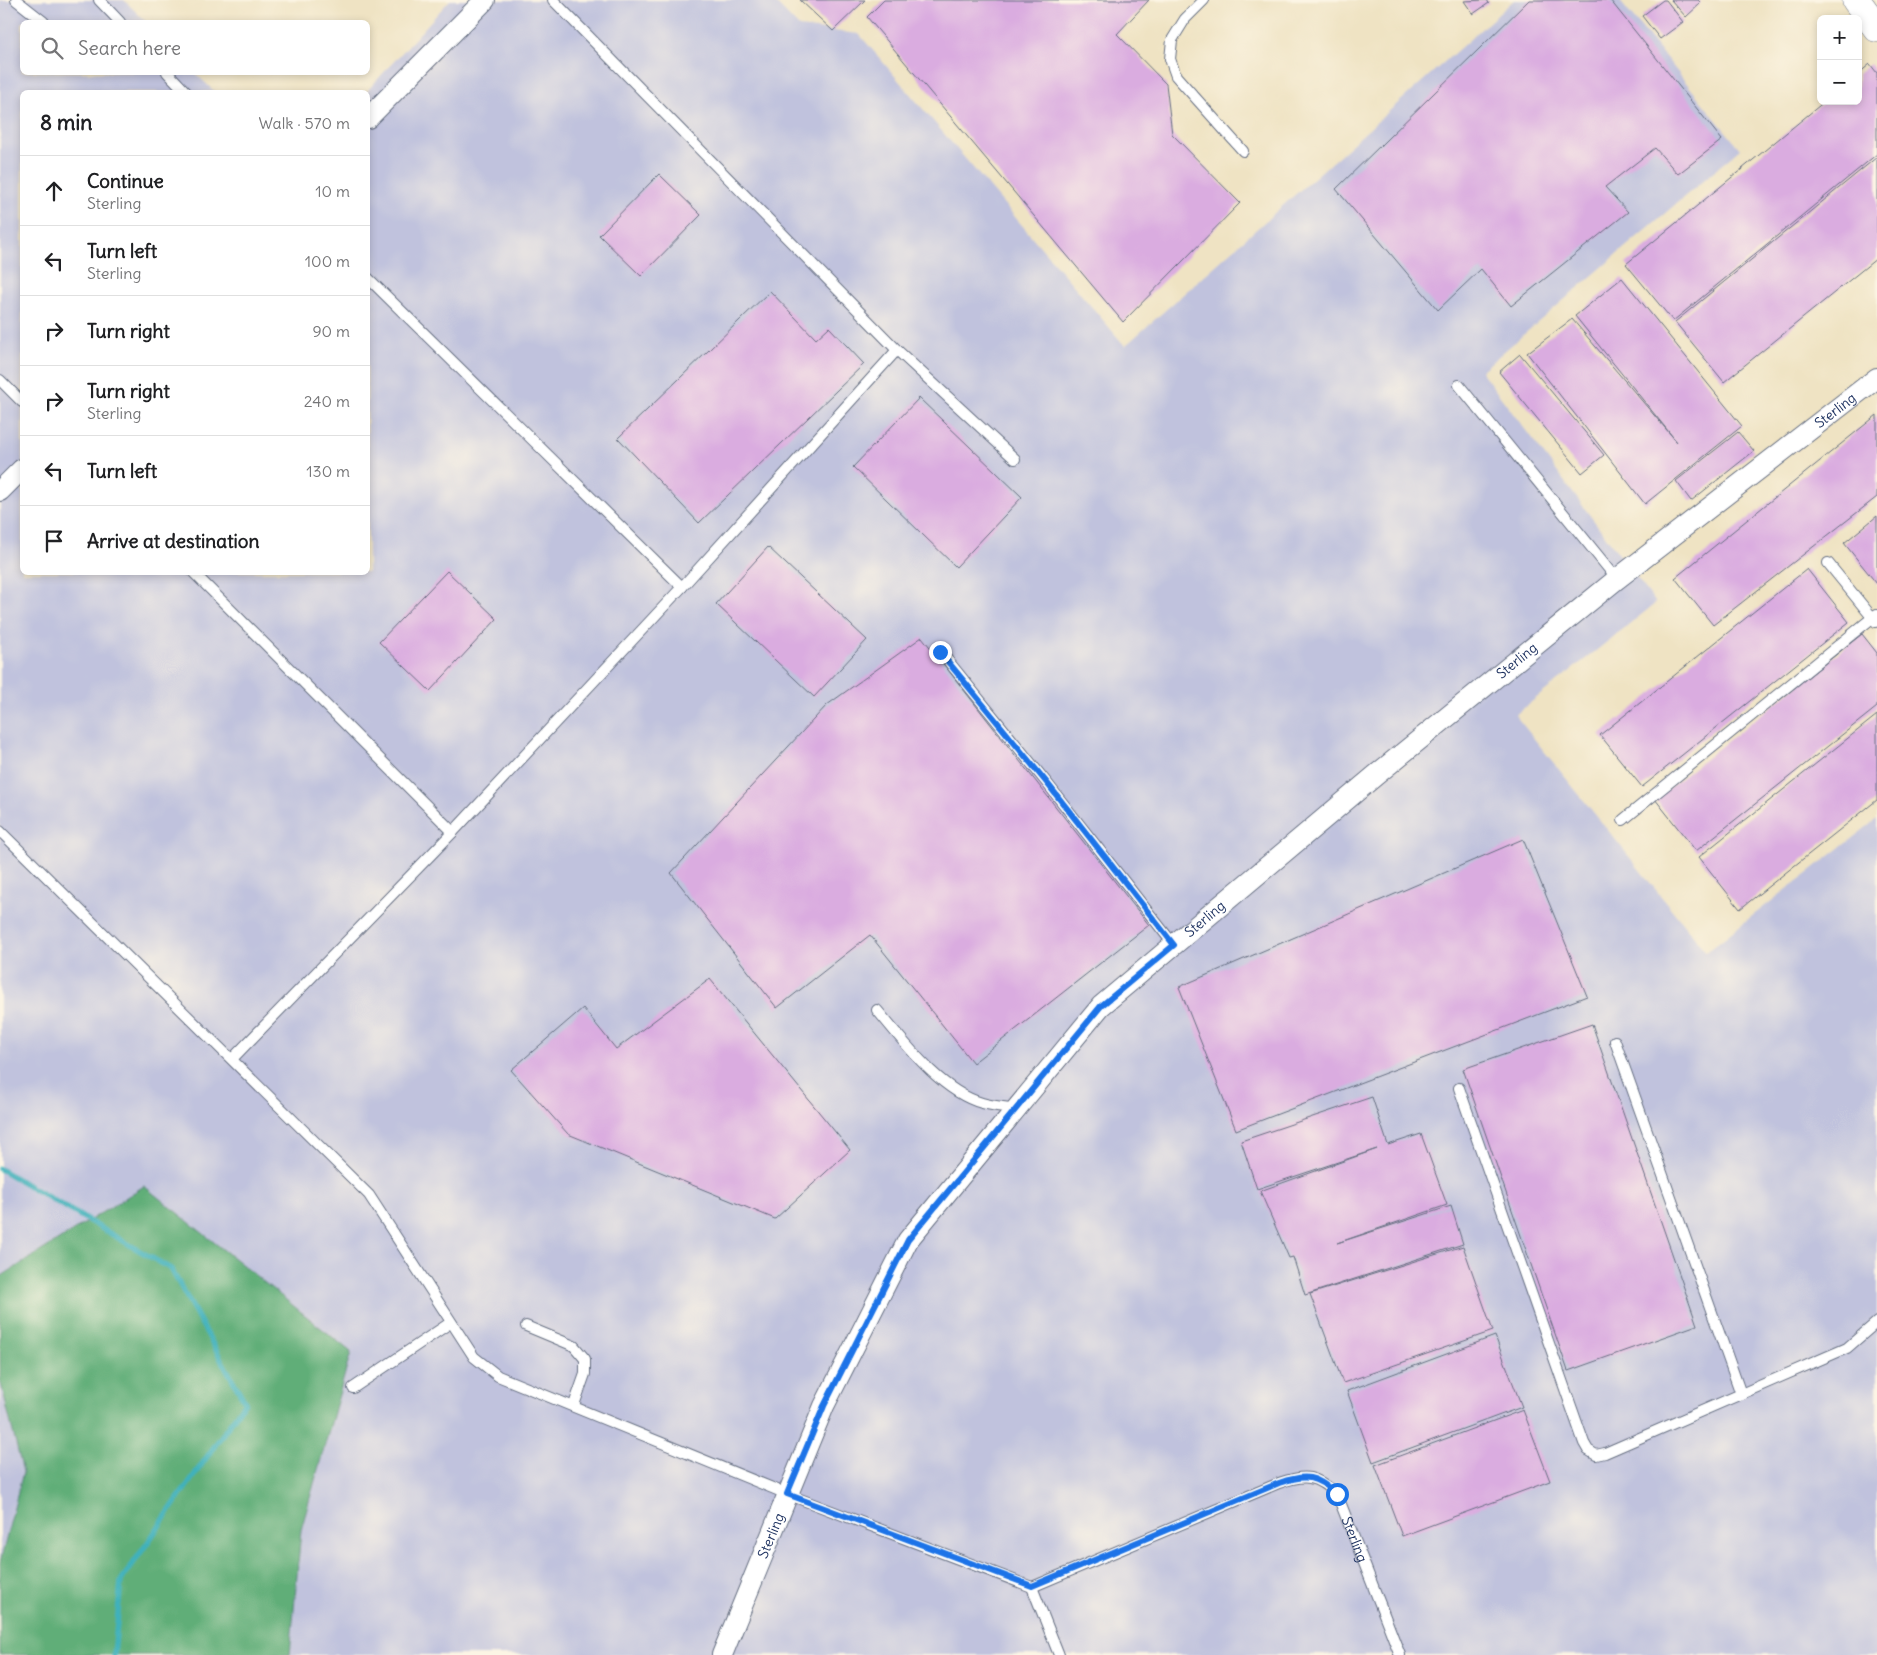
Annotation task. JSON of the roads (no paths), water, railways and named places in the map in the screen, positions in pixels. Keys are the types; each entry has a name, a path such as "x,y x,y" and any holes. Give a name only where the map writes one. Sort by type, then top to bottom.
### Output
{"main road":[{"path":"1856,0 1876,25"}],"street":[{"path":"370,116 484,0"},
{"name":"Sterling","path":"722,1655 824,1406 908,1240 1101,1006 1376,775 1616,579 1877,378"},
{"path":"0,492 20,471"}],"lane":[{"path":"16,0 41,20"},
{"path":"99,0 118,20"},
{"path":"552,0 898,350 1015,459"},
{"path":"1204,0 1185,20 1172,40 1170,59 1176,76 1243,151"},
{"path":"170,75 184,90"},
{"path":"370,280 682,587"},
{"path":"232,1059 453,832 682,587 898,350"},
{"path":"0,380 20,400"},
{"path":"1459,385 1616,579"},
{"path":"1623,820 1876,618 1828,563"},
{"path":"196,575 453,832"},
{"path":"940,652 1047,783 1174,945"},
{"path":"0,831 369,1195 450,1323 474,1357 486,1369 498,1376 787,1494 1032,1586 1058,1655"},
{"path":"877,1010 919,1059 956,1090 981,1103 1016,1109"},
{"path":"1615,1041 1741,1394"},
{"path":"1459,1088 1584,1443 1588,1450 1596,1455 1605,1453 1847,1348 1877,1322"},
{"path":"353,1388 450,1323"},
{"path":"526,1326 574,1346 585,1359 584,1374 574,1406"},
{"name":"Sterling","path":"1032,1586 1279,1483 1301,1476 1321,1480 1337,1494 1400,1655"}],"waterway":[{"path":"0,1169 171,1269 245,1402 121,1581 114,1655"}]}
